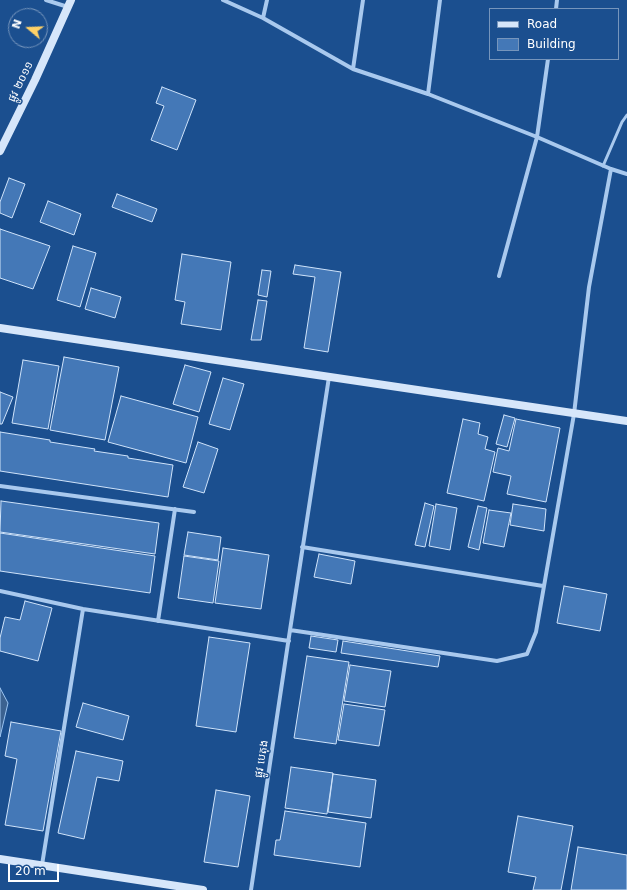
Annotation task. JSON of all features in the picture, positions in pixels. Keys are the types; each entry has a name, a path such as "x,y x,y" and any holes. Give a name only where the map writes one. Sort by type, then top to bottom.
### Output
{"street":[{"path":"46,0 69,4"},
{"path":"223,0 263,18 353,69 428,94 537,137 603,166 627,174"},
{"path":"263,18 267,0"},
{"path":"353,69 363,0"},
{"path":"428,94 440,0"},
{"name":"ផ្លូវ ២០១១","path":"1,146 69,4"},
{"path":"499,276 537,137 548,60"},
{"path":"290,630 497,661 527,654 536,632 574,414 589,287 611,169"},
{"path":"0,328 627,421"},
{"name":"ផ្លូវ បេតុង","path":"251,890 328,377"},
{"path":"0,486 194,512"},
{"path":"158,621 175,509"},
{"path":"302,547 543,586"},
{"path":"0,591 83,609 289,641"},
{"path":"42,865 83,609"},
{"path":"0,859 203,890"}],"lane":[{"path":"603,166 622,122 627,115"}],"water":[{"path":"0,688 8,703 0,737"}],"building":[{"path":"162,87 196,100 177,150 151,140 164,106 156,103"},
{"path":"9,178 25,184 12,218 0,213 0,202"},
{"path":"117,194 157,209 152,222 112,207"},
{"path":"48,201 81,214 74,235 40,222"},
{"path":"0,229 50,246 33,289 0,278"},
{"path":"73,246 96,253 80,307 57,300"},
{"path":"182,254 231,262 221,330 181,324 185,302 175,300"},
{"path":"295,265 341,272 328,352 304,348 315,277 293,274"},
{"path":"262,270 271,271 267,297 258,295"},
{"path":"91,288 121,297 115,318 85,309"},
{"path":"258,300 267,301 261,340 251,340"},
{"path":"64,357 119,367 105,440 50,430"},
{"path":"23,360 59,366 48,429 12,423"},
{"path":"185,365 211,372 199,412 173,404"},
{"path":"223,378 244,384 230,430 209,424"},
{"path":"0,392 13,397 2,424 0,424"},
{"path":"121,396 198,417 186,463 108,442"},
{"path":"504,415 515,418 507,447 496,444"},
{"path":"463,419 480,423 478,434 488,437 485,449 495,452 484,501 447,493"},
{"path":"516,419 560,428 546,502 507,494 511,476 493,472 498,448 509,451"},
{"path":"0,432 95,449 94,451 128,456 128,458 173,465 168,497 0,471"},
{"path":"198,442 218,449 204,493 183,487"},
{"path":"1,501 159,523 155,554 0,532"},
{"path":"425,503 434,506 425,547 415,545"},
{"path":"436,504 457,508 450,550 429,546"},
{"path":"513,504 546,509 544,531 510,525"},
{"path":"478,506 487,508 479,550 468,547"},
{"path":"489,510 511,513 504,547 483,543"},
{"path":"188,532 221,537 218,560 184,555"},
{"path":"0,533 155,556 150,593 0,571"},
{"path":"223,548 269,555 261,609 215,603"},
{"path":"319,554 355,561 351,584 314,577"},
{"path":"184,556 219,561 213,603 178,598"},
{"path":"564,586 607,594 600,631 557,623"},
{"path":"25,601 52,608 38,661 0,651 0,638 5,617 20,620"},
{"path":"311,636 338,640 336,652 309,648"},
{"path":"209,637 250,643 236,732 196,726"},
{"path":"343,641 440,656 438,667 341,653"},
{"path":"307,656 349,662 336,744 294,738"},
{"path":"350,665 391,671 385,707 344,701"},
{"path":"83,703 129,716 123,740 76,727"},
{"path":"344,704 385,710 379,746 338,740"},
{"path":"11,722 61,731 43,831 5,825 17,759 5,756"},
{"path":"76,751 123,761 119,781 97,777 84,839 58,833"},
{"path":"291,767 333,773 327,814 285,808"},
{"path":"333,774 376,780 371,818 328,812"},
{"path":"216,790 250,796 238,867 204,862"},
{"path":"285,811 366,823 360,867 274,855 276,840 280,840"},
{"path":"518,816 573,826 561,890 533,890 536,877 508,872"},
{"path":"578,847 627,855 627,890 571,890"}]}
